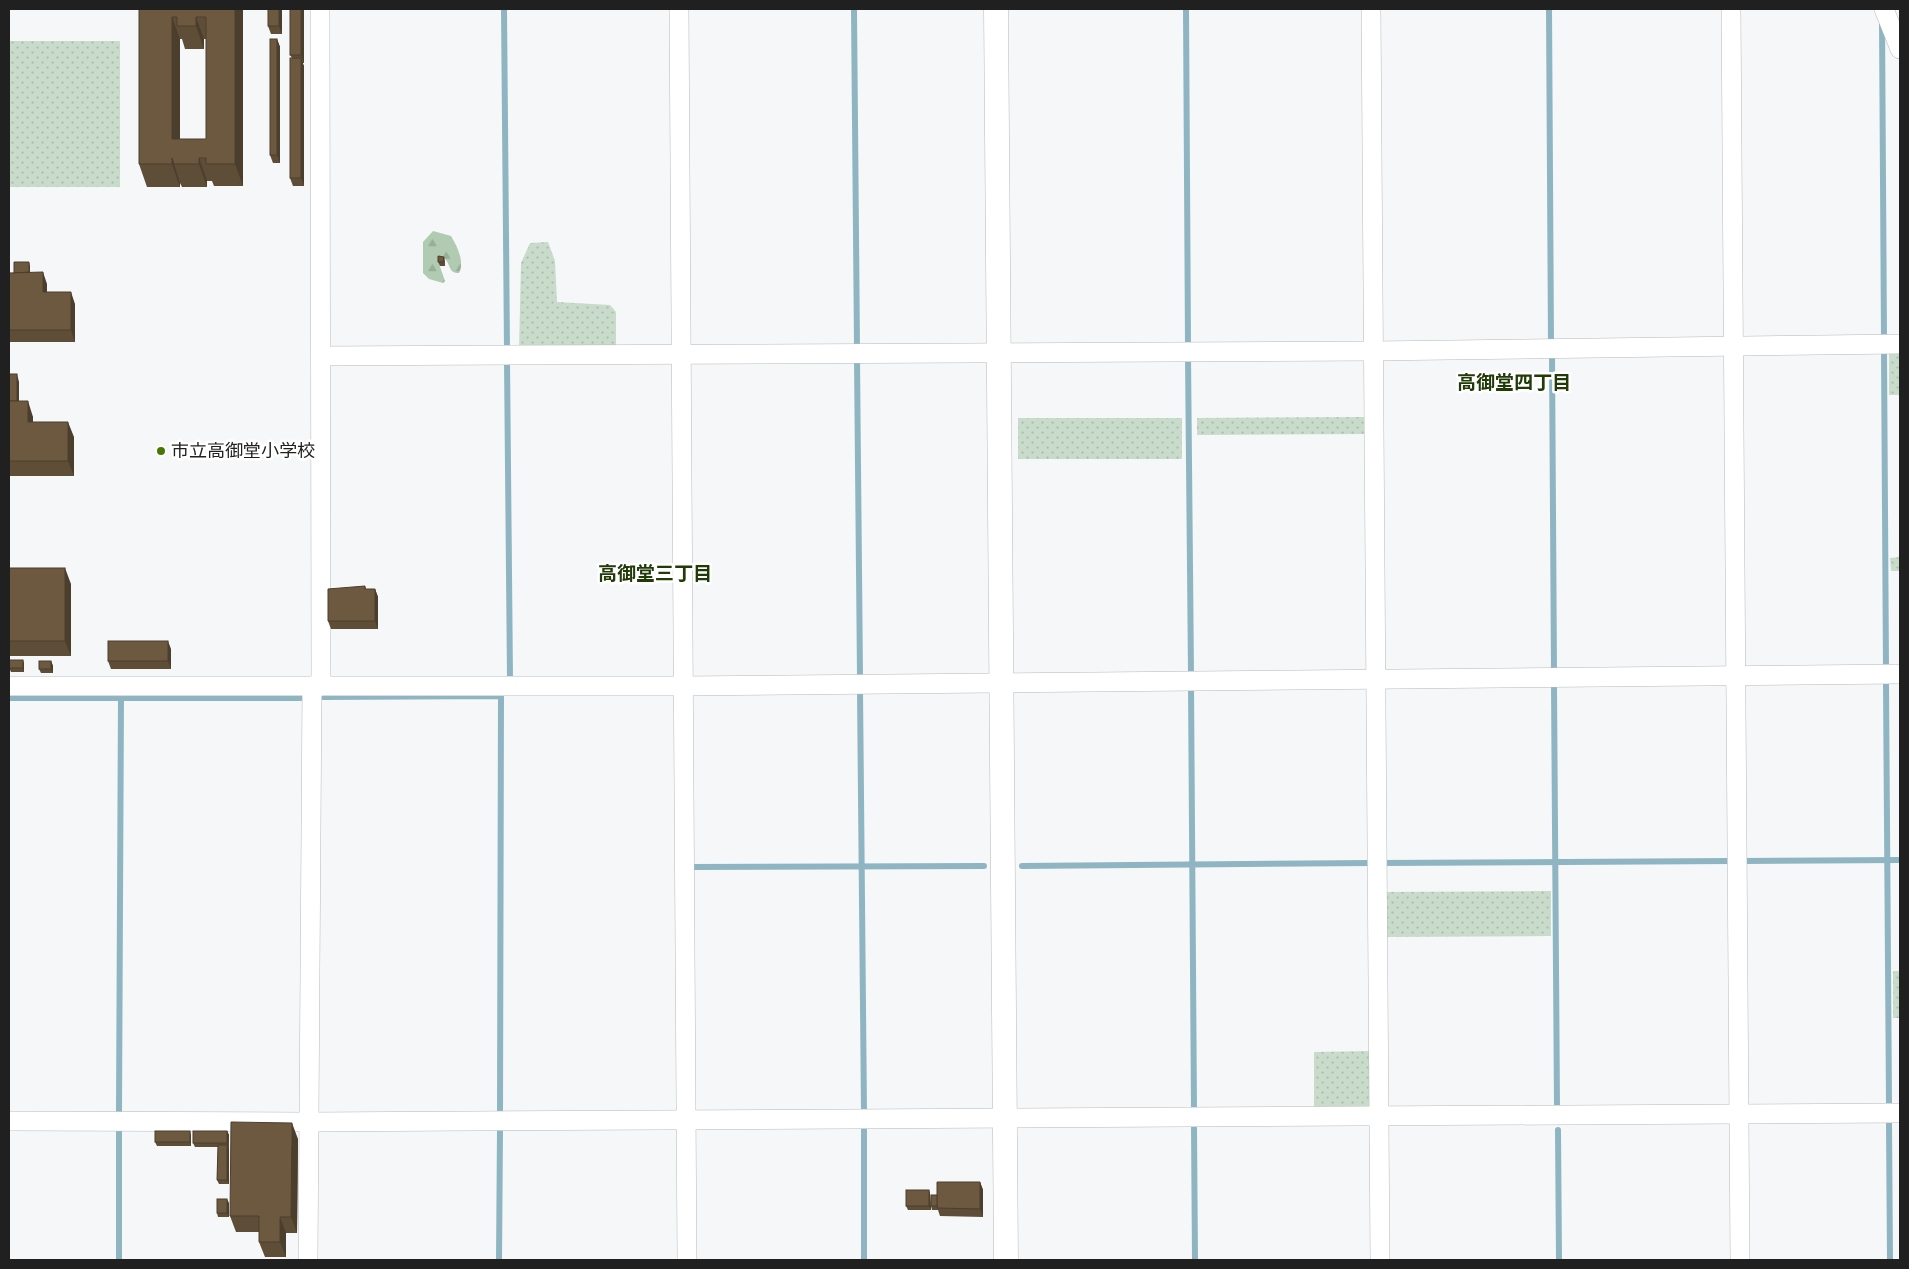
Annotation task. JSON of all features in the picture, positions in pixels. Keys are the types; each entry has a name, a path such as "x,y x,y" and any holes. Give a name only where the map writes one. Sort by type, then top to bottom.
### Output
{"street":[{"path":"308,1260 321,356 320,9"},
{"path":"679,9 687,1260"},
{"path":"996,9 1006,1260"},
{"path":"1371,9 1380,1260"},
{"path":"1731,9 1740,1260"},
{"path":"1884,9 1900,49"},
{"path":"321,356 999,351 1374,351 1900,344"},
{"path":"9,686 682,686 1900,674"},
{"path":"9,1120 309,1122 1900,1113"}],"green space":[{"path":"9,41 120,41 120,187 9,187"},
{"path":"433,231 451,236 461,259 459,273 451,270 445,259 438,261 445,281 443,283 429,279 423,273 423,242"},
{"path":"548,242 555,261 557,302 610,305 616,312 616,350 519,351 521,263 530,243"},
{"path":"1889,352 1900,352 1900,395 1889,395"},
{"path":"1368,417 1368,434 1197,435 1197,418"},
{"path":"1018,418 1182,418 1182,459 1018,459"},
{"path":"1900,557 1900,571 1891,571 1890,558"},
{"path":"1551,891 1551,936 1383,937 1383,892"},
{"path":"1893,971 1900,971 1900,1018 1893,1018"},
{"path":"1373,1051 1373,1102 1365,1110 1314,1110 1314,1052"}],"building":[{"path":"139,9 235,9 235,164 206,164 206,158 199,158 199,164 174,164 172,158 172,164 139,164","holes":["172,17 177,17 177,26 196,26 196,17 206,17 206,139 172,139"]},
{"path":"268,9 279,9 279,26 268,26"},
{"path":"290,9 301,9 301,55 290,55"},
{"path":"270,39 277,39 277,155 270,155"},
{"path":"290,58 301,58 301,178 290,178"},
{"path":"438,256 444,257 443,262 438,262"},
{"path":"14,262 29,262 29,272 14,273"},
{"path":"43,272 43,292 71,292 71,330 9,330 9,273"},
{"path":"9,374 17,374 17,401 9,401"},
{"path":"9,401 28,401 28,422 68,422 68,461 9,461"},
{"path":"9,568 65,568 65,641 9,641"},
{"path":"365,586 365,589 375,589 375,621 328,621 328,589"},
{"path":"108,641 168,641 168,661 108,661"},
{"path":"9,660 23,660 23,668 9,668"},
{"path":"39,661 51,661 51,669 39,669"},
{"path":"231,1122 292,1123 291,1217 280,1217 280,1242 259,1242 259,1216 230,1216"},
{"path":"155,1131 190,1131 190,1142 155,1142"},
{"path":"193,1131 227,1131 227,1143 193,1143"},
{"path":"218,1145 227,1145 227,1180 217,1180"},
{"path":"937,1182 980,1182 980,1209 937,1208"},
{"path":"906,1190 929,1190 929,1206 906,1206"},
{"path":"931,1195 937,1195 937,1206 931,1206"},
{"path":"217,1199 227,1199 227,1213 217,1213"}],"waterway":[{"path":"504,9 507,350"},
{"path":"854,9 857,347"},
{"path":"1186,9 1188,344"},
{"path":"1549,9 1551,343"},
{"path":"1882,21 1884,339"},
{"path":"1884,352 1886,670"},
{"path":"1552,355 1554,672"},
{"path":"1188,356 1191,673"},
{"path":"857,359 860,676"},
{"path":"507,361 510,678"},
{"path":"1886,684 1889,1103"},
{"path":"1191,685 1194,1110"},
{"path":"1554,686 1557,1107"},
{"path":"860,690 864,1112"},
{"path":"323,697 501,696 500,1113"},
{"path":"9,698 301,698"},
{"path":"119,1111 121,698"},
{"path":"1743,861 1900,860"},
{"path":"1382,863 1730,861"},
{"path":"1022,866 1370,863"},
{"path":"691,867 984,866"},
{"path":"1889,1124 1890,1260"},
{"path":"1194,1128 1195,1260"},
{"path":"119,1129 119,1260"},
{"path":"864,1130 864,1260"},
{"path":"1558,1130 1559,1260"},
{"path":"499,1260 500,1131"}],"place":[{"name":"市立高御堂小学校","path":"161,451"}],"district":[{"name":"高御堂四丁目","path":"1514,382"},
{"name":"高御堂三丁目","path":"655,573"}]}
